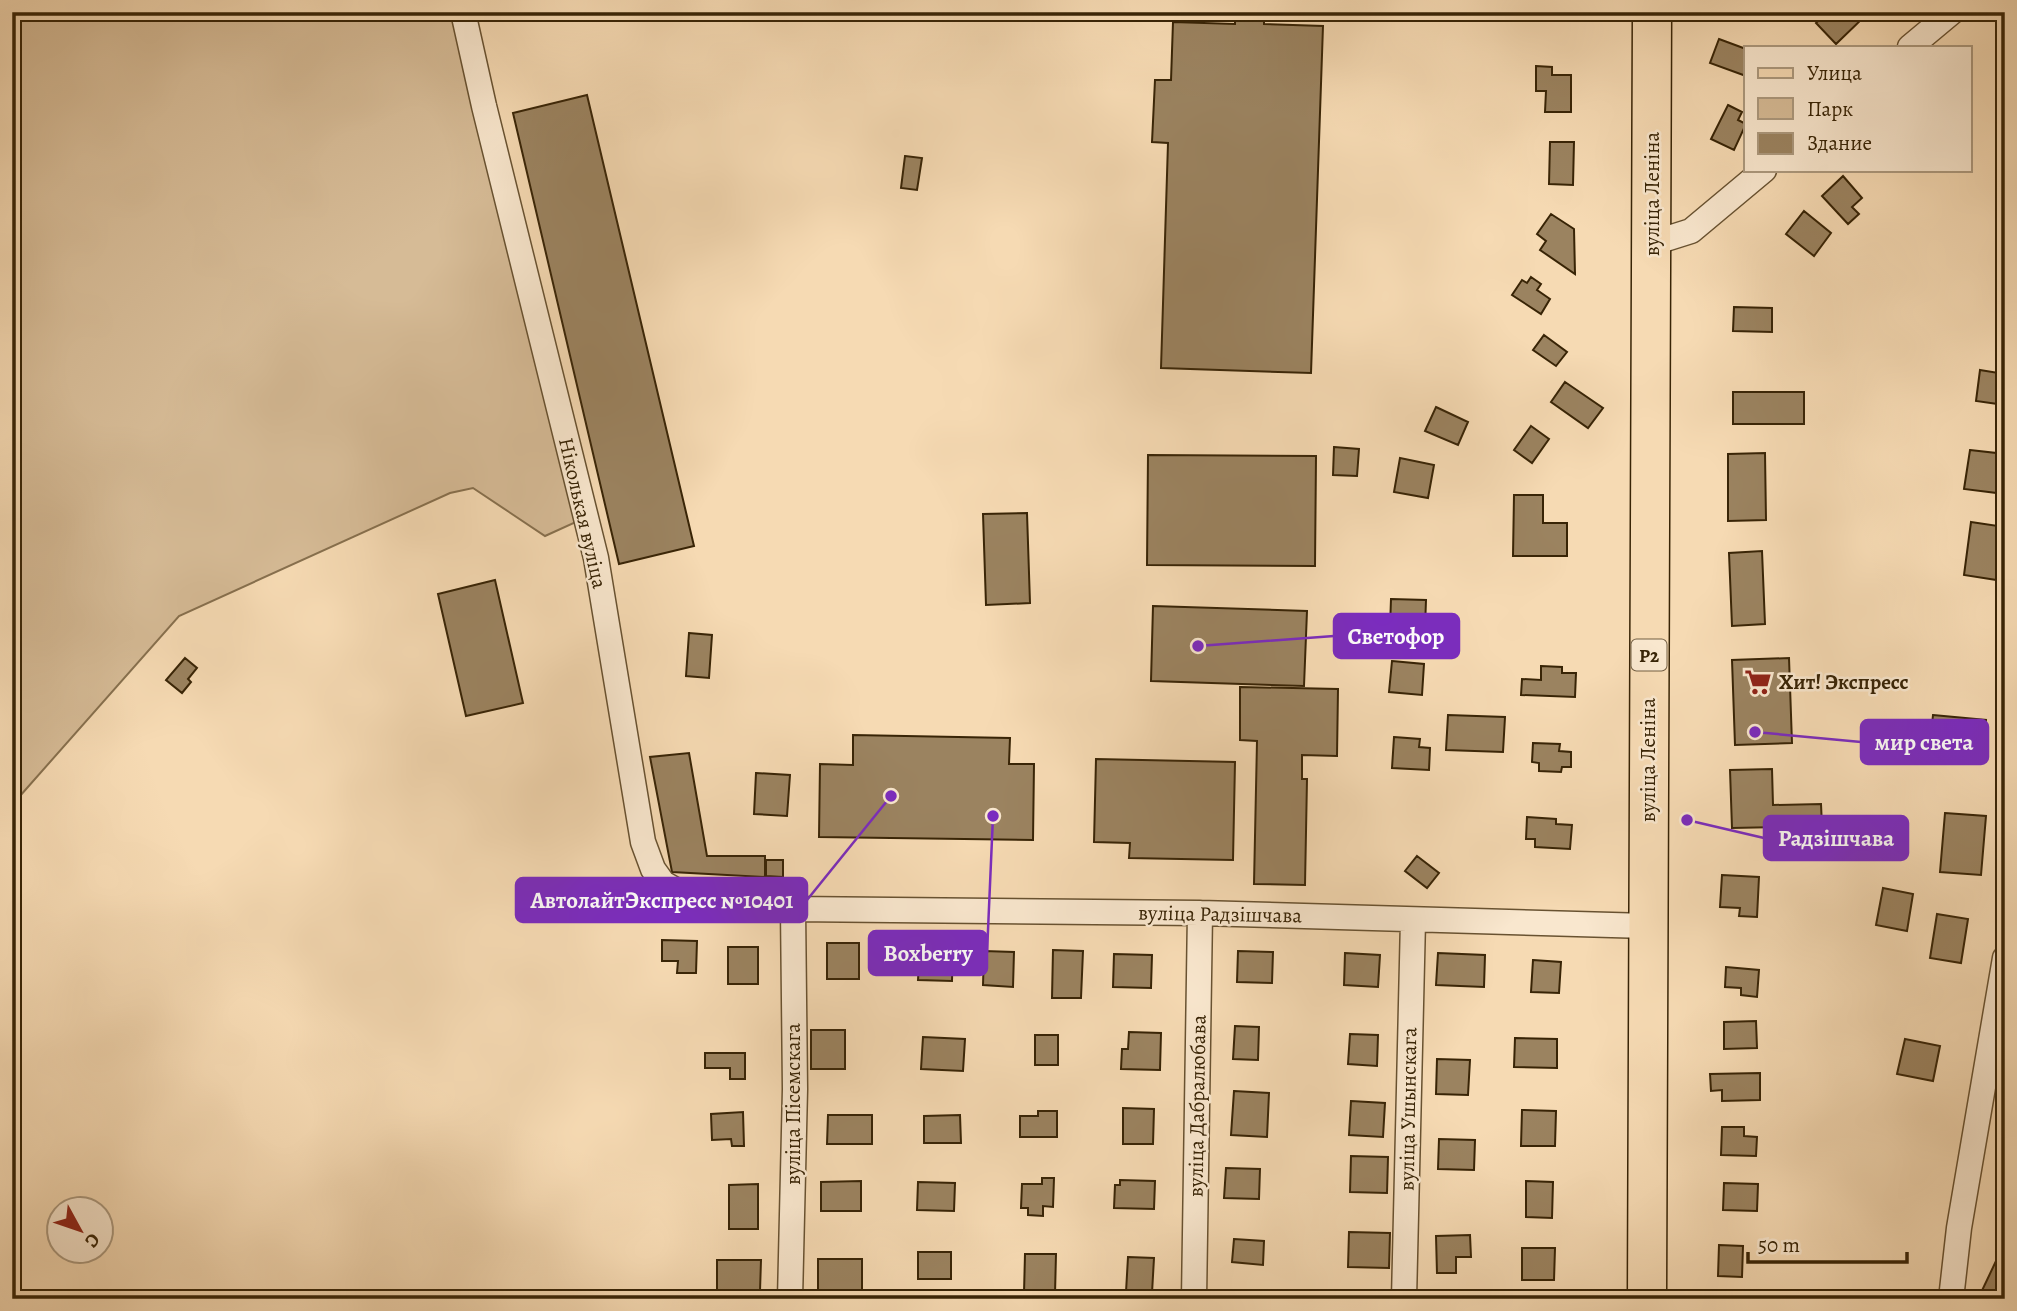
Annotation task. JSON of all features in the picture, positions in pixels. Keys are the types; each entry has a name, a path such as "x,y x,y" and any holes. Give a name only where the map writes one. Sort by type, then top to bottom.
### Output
{"main road":[{"name":"вуліца Леніна","path":"1647,1299 1652,12"}],"street":[{"name":"Ніколькая вуліца","path":"463,12 596,558 643,842 653,869 663,883 684,895 793,909"},
{"path":"1911,46 1952,12"},
{"path":"1653,243 1690,232 1762,172"},
{"name":"вуліца Радзішчава","path":"793,909 1200,913 1647,926"},
{"name":"вуліца Пісемскага","path":"790,1299 795,1088 793,909"},
{"name":"вуліца Дабралюбава","path":"1194,1299 1200,913"},
{"name":"вуліца Ушынскага","path":"1404,1299 1413,920"},
{"path":"1951,1299 1959,1228 2005,958"}],"green space":[{"path":"12,12 452,12 576,522 545,536 473,488 450,493 179,616 12,805"}],"building":[{"path":"1235,12 1264,12 1264,24 1323,26 1311,373 1161,368 1168,143 1152,142 1155,80 1171,80 1173,22 1235,24"},
{"path":"1827,12 1858,12 1863,18 1836,44 1816,23"},
{"path":"1719,39 1744,48 1744,75 1710,63"},
{"path":"1536,66 1552,67 1552,75 1571,75 1571,112 1545,112 1546,91 1536,91"},
{"path":"587,95 694,546 619,564 513,113"},
{"path":"1728,105 1742,112 1738,120 1744,123 1744,128 1734,150 1711,139"},
{"path":"1550,142 1574,142 1573,185 1549,184"},
{"path":"905,156 922,158 917,190 901,188"},
{"path":"1843,176 1862,198 1852,207 1859,214 1848,224 1822,196"},
{"path":"1804,211 1831,233 1814,256 1786,234"},
{"path":"1551,214 1574,229 1575,274 1540,250 1546,241 1537,234"},
{"path":"1531,277 1541,284 1537,290 1550,299 1541,314 1512,295 1522,280 1527,283"},
{"path":"1734,307 1772,308 1772,332 1733,331"},
{"path":"1544,335 1567,352 1556,366 1533,350"},
{"path":"1980,370 2005,374 2005,405 1976,401"},
{"path":"1565,382 1603,408 1588,428 1551,402"},
{"path":"1733,392 1804,392 1804,424 1733,424"},
{"path":"1436,407 1468,422 1458,445 1425,431"},
{"path":"1531,426 1549,439 1532,463 1514,450"},
{"path":"1334,447 1359,449 1357,476 1333,475"},
{"path":"1970,450 2005,454 2005,494 1964,489"},
{"path":"1765,453 1766,520 1728,521 1728,454"},
{"path":"1148,455 1316,456 1315,566 1147,565"},
{"path":"1400,458 1434,465 1428,498 1394,492"},
{"path":"1514,495 1543,495 1543,523 1567,523 1567,556 1513,556"},
{"path":"1027,513 1030,603 986,605 983,514"},
{"path":"1971,522 2005,527 2003,581 1964,575"},
{"path":"1762,551 1765,624 1732,626 1729,553"},
{"path":"495,580 523,703 466,716 438,594"},
{"path":"1391,599 1426,600 1425,628 1390,627"},
{"path":"1153,606 1307,611 1304,686 1151,681"},
{"path":"689,633 712,635 709,678 686,676"},
{"path":"185,658 197,668 182,693 166,680"},
{"path":"1789,658 1792,743 1735,745 1732,660"},
{"path":"1392,661 1424,664 1422,695 1389,692"},
{"path":"1541,666 1562,667 1562,673 1576,673 1575,697 1521,695 1522,679 1541,680"},
{"path":"1240,687 1338,689 1337,756 1302,755 1302,779 1307,779 1305,885 1254,884 1257,741 1240,740"},
{"path":"1448,715 1505,717 1503,752 1446,750"},
{"path":"1933,715 1986,720 1983,754 1941,750 1942,736 1931,735"},
{"path":"853,735 1010,738 1009,764 1034,764 1033,840 819,837 820,764 853,765"},
{"path":"1394,737 1420,739 1419,747 1430,748 1429,770 1392,768"},
{"path":"1533,743 1560,744 1559,751 1571,752 1571,767 1562,767 1561,772 1539,771 1539,763 1532,762"},
{"path":"689,753 707,856 765,856 765,877 672,872 650,757"},
{"path":"1096,759 1235,762 1233,860 1129,858 1130,843 1094,842"},
{"path":"1772,769 1773,805 1821,804 1822,826 1732,828 1730,770"},
{"path":"756,773 790,775 787,816 754,814"},
{"path":"1945,813 1986,816 1981,875 1940,872"},
{"path":"1527,817 1556,819 1556,824 1572,825 1570,849 1535,847 1535,839 1526,839"},
{"path":"1417,856 1439,873 1427,888 1405,871"},
{"path":"766,860 783,860 783,877 766,876"},
{"path":"1722,875 1759,877 1757,917 1739,916 1740,908 1720,907"},
{"path":"1883,888 1913,894 1907,931 1876,925"},
{"path":"1937,914 1968,919 1961,963 1930,958"},
{"path":"662,940 697,941 696,973 677,973 678,961 662,961"},
{"path":"827,943 859,943 859,979 827,979"},
{"path":"920,943 953,944 952,981 918,980"},
{"path":"728,947 758,947 758,984 728,984"},
{"path":"1053,950 1083,951 1081,998 1052,998"},
{"path":"984,951 1014,952 1013,987 983,985"},
{"path":"1238,951 1273,952 1272,983 1237,982"},
{"path":"1345,953 1380,955 1378,987 1344,985"},
{"path":"1438,953 1485,955 1484,987 1436,985"},
{"path":"1114,954 1152,955 1151,988 1113,987"},
{"path":"1533,960 1561,962 1559,993 1531,992"},
{"path":"1726,967 1759,970 1757,997 1741,995 1741,988 1725,987"},
{"path":"1756,1021 1757,1048 1724,1049 1724,1022"},
{"path":"1235,1026 1259,1027 1258,1060 1233,1059"},
{"path":"811,1030 845,1030 845,1069 811,1069"},
{"path":"1129,1032 1161,1033 1160,1070 1121,1069 1122,1049 1128,1049"},
{"path":"1350,1034 1378,1035 1377,1066 1348,1064"},
{"path":"1035,1035 1058,1035 1058,1065 1035,1065"},
{"path":"923,1037 965,1039 963,1071 921,1069"},
{"path":"1515,1038 1557,1039 1557,1068 1514,1067"},
{"path":"1905,1039 1940,1046 1933,1081 1897,1074"},
{"path":"705,1053 745,1053 745,1079 730,1079 730,1068 705,1068"},
{"path":"1437,1059 1470,1060 1468,1095 1436,1094"},
{"path":"1760,1073 1760,1100 1722,1101 1722,1090 1711,1091 1710,1074"},
{"path":"1234,1091 1269,1093 1267,1137 1231,1135"},
{"path":"1351,1101 1385,1103 1383,1137 1349,1135"},
{"path":"1123,1108 1154,1109 1153,1144 1123,1144"},
{"path":"1522,1110 1556,1111 1555,1146 1521,1146"},
{"path":"1038,1111 1057,1111 1057,1137 1020,1137 1020,1116 1038,1116"},
{"path":"743,1112 744,1146 732,1146 731,1139 712,1140 711,1114"},
{"path":"828,1115 872,1115 872,1144 827,1144"},
{"path":"960,1115 961,1143 924,1143 924,1116"},
{"path":"1722,1127 1744,1127 1744,1136 1757,1137 1756,1156 1721,1155"},
{"path":"1439,1139 1475,1140 1474,1170 1438,1169"},
{"path":"1351,1156 1388,1157 1387,1193 1350,1192"},
{"path":"1226,1168 1260,1169 1259,1199 1224,1198"},
{"path":"1042,1178 1054,1178 1053,1207 1043,1206 1043,1216 1028,1215 1028,1208 1021,1208 1022,1184 1042,1184"},
{"path":"1120,1180 1155,1181 1154,1209 1114,1208 1115,1185 1120,1185"},
{"path":"861,1181 861,1211 821,1211 821,1182"},
{"path":"1526,1181 1553,1182 1552,1218 1526,1217"},
{"path":"918,1182 955,1183 954,1211 917,1210"},
{"path":"1724,1183 1758,1184 1757,1211 1723,1210"},
{"path":"758,1184 758,1229 729,1229 729,1185"},
{"path":"1349,1232 1390,1233 1389,1268 1348,1267"},
{"path":"1470,1235 1471,1257 1456,1257 1456,1273 1437,1273 1436,1236"},
{"path":"1234,1239 1264,1241 1263,1265 1232,1262"},
{"path":"2005,1242 2005,1299 1978,1299"},
{"path":"1719,1245 1743,1246 1742,1277 1718,1276"},
{"path":"1522,1248 1555,1248 1554,1280 1522,1280"},
{"path":"918,1252 951,1252 951,1279 918,1279"},
{"path":"1025,1254 1056,1254 1055,1294 1024,1293"},
{"path":"1128,1257 1154,1258 1152,1293 1126,1292"},
{"path":"818,1259 862,1259 862,1290 818,1290"},
{"path":"717,1260 761,1260 760,1291 717,1291"}],"place":[{"name":"Светофор","path":"1198,646"},
{"name":"Хит! Экспресс","path":"1758,682"},
{"name":"мир света","path":"1755,732"},
{"name":"АвтолайтЭкспресс №10401","path":"891,796"},
{"name":"Boxberry","path":"993,816"},
{"name":"Радзішчава","path":"1687,820"}]}
